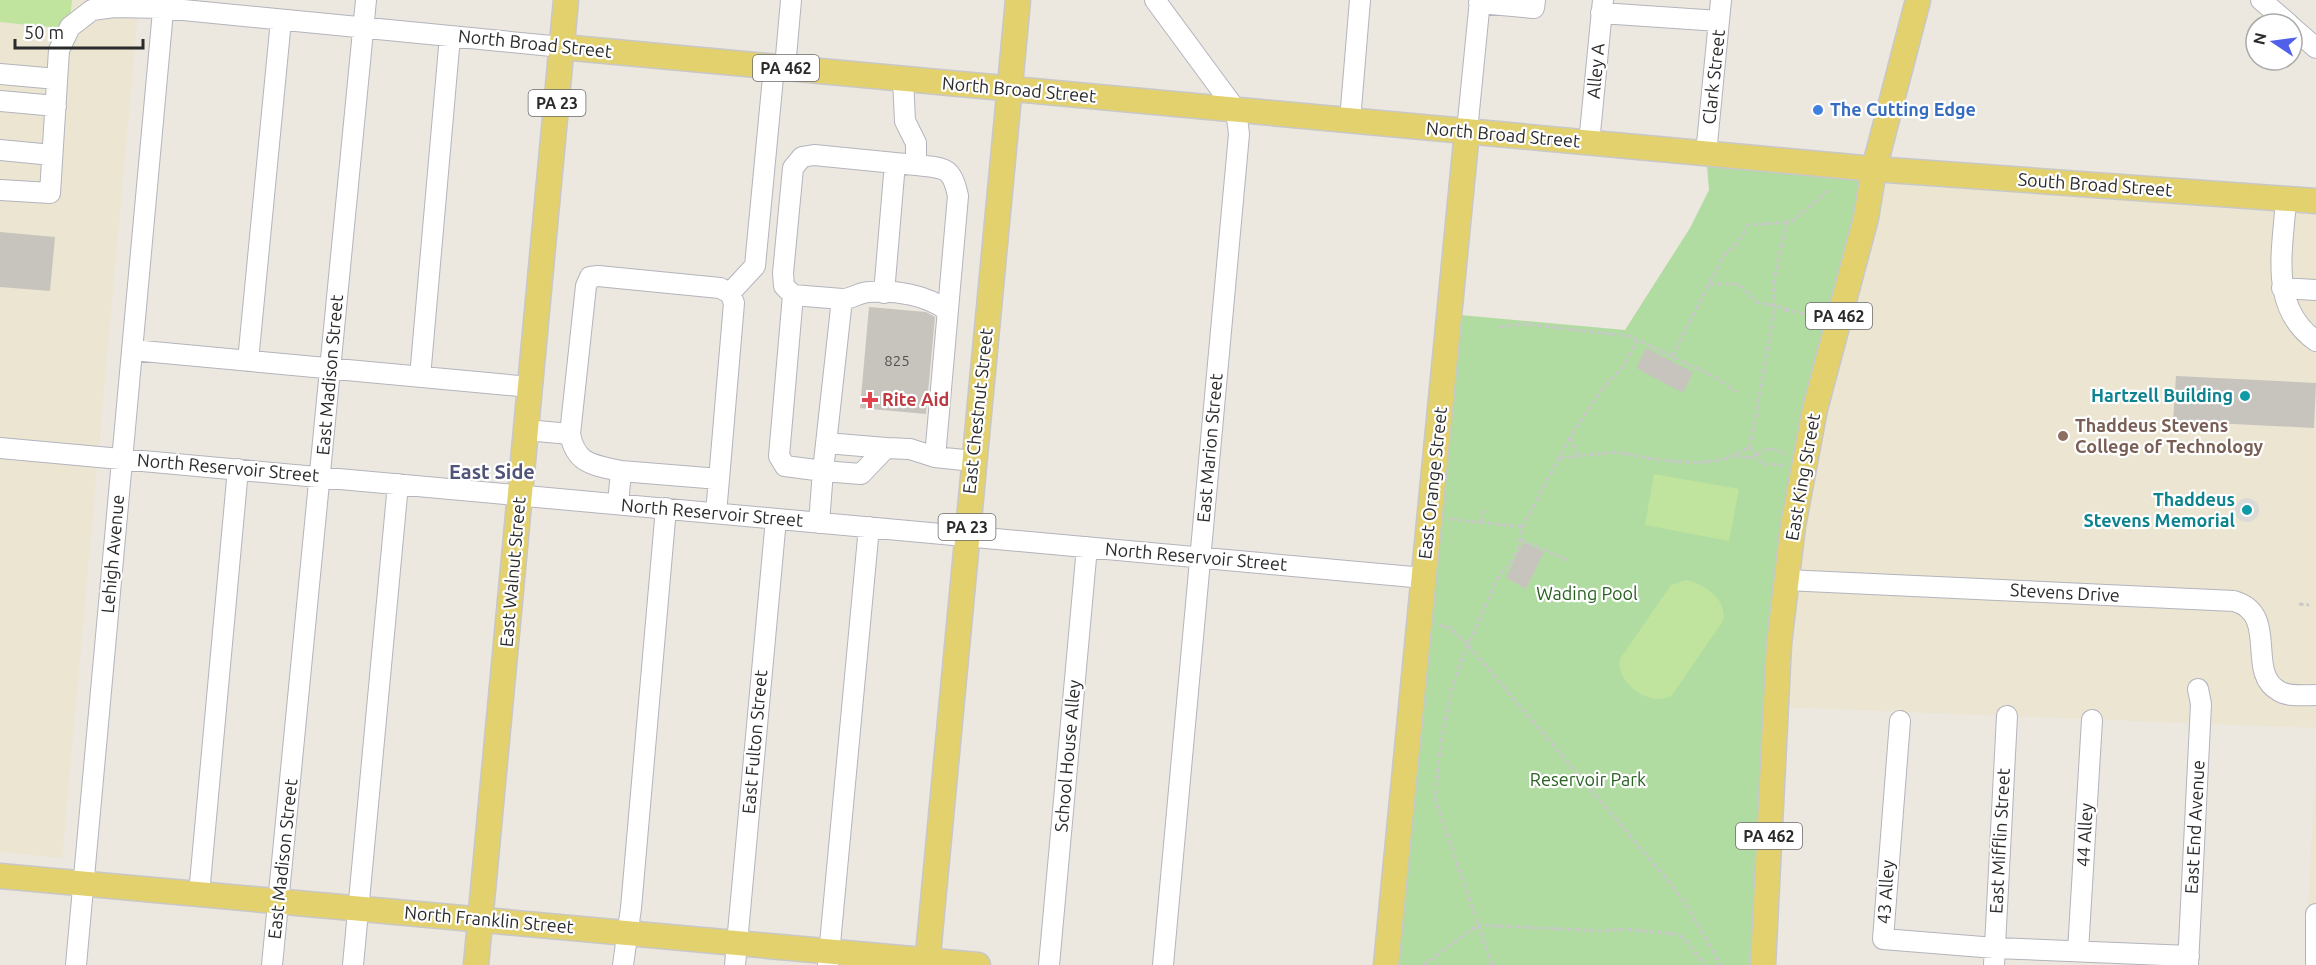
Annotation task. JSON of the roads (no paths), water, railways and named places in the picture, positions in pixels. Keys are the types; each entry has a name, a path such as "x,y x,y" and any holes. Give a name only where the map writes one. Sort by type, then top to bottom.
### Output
{"main road":[{"name":"East Walnut Street","path":"476,965 566,0"},
{"name":"East Chestnut Street","path":"927,963 1018,0"},
{"name":"East King Street","path":"1762,965 1778,665 1786,580 1803,463 1830,346 1866,218 1874,169 1918,0"},
{"name":"North Broad Street","path":"562,47 1874,169"},
{"name":"East Orange Street","path":"1386,965 1467,131"},
{"name":"South Broad Street","path":"1874,169 2316,201"},
{"name":"North Franklin Street","path":"0,876 628,933 736,954 978,965"}],"street":[{"name":"East Madison Street","path":"272,965 366,0"},
{"path":"730,293 755,266 779,67 791,0"},
{"path":"1155,0 1236,110"},
{"path":"1350,120 1360,0"},
{"path":"1479,1 1534,8 1535,0"},
{"name":"Clark Street","path":"1706,154 1721,0"},
{"path":"2261,0 2275,12"},
{"name":"East Orange Street","path":"1467,131 1479,1"},
{"name":"North Broad Street","path":"0,190 50,193 59,50 70,27 92,10 164,4 281,20 562,47"},
{"name":"Lehigh Avenue","path":"76,965 164,4"},
{"path":"1602,7 1719,21"},
{"name":"Alley A","path":"1589,143 1602,7"},
{"path":"248,361 281,20"},
{"path":"420,377 450,36"},
{"path":"2304,37 2316,48"},
{"path":"0,74 57,79"},
{"path":"903,79 905,121 916,143 916,165"},
{"path":"0,101 56,106"},
{"name":"East Marion Street","path":"1163,965 1239,141 1236,110"},
{"path":"0,150 52,154"},
{"path":"935,457 936,436 948,311 958,196 954,177 944,168 802,157 793,168 783,273 784,286 793,295 847,299 867,292 884,293 934,301 948,311"},
{"path":"884,293 895,163"},
{"path":"2286,199 2282,288 2296,324 2316,341"},
{"path":"716,513 719,479 734,303 730,293 720,288 590,277 586,286 570,434 573,448 587,464 621,471 719,479"},
{"path":"2282,288 2316,290"},
{"path":"793,295 779,456 785,466 861,474 886,448"},
{"path":"819,523 826,443 847,299"},
{"path":"132,350 530,387"},
{"path":"526,430 570,434"},
{"path":"826,443 910,449 935,457 973,461"},
{"name":"North Reservoir Street","path":"0,448 1424,578"},
{"path":"199,894 238,469"},
{"path":"618,504 621,471"},
{"path":"353,965 398,484"},
{"path":"623,965 628,933 666,508"},
{"name":"East Fulton Street","path":"736,954 776,519"},
{"path":"829,958 869,527"},
{"name":"School House Alley","path":"1049,965 1087,547"},
{"name":"Stevens Drive","path":"1786,580 2234,601 2244,606 2259,625 2262,668 2280,693 2316,695"},
{"name":"East End Avenue","path":"2189,960 2201,704 2198,689"},
{"name":"East Mifflin Street","path":"1994,956 2007,716"},
{"name":"44 Alley","path":"2078,951 2092,720"},
{"name":"43 Alley","path":"1900,721 1883,939 1994,956 2078,951 2189,960"},
{"path":"2312,960 2316,914"}],"place":[{"name":"The Cutting Edge","path":"1818,110"},
{"name":"Hartzell Building","path":"2245,396"},
{"name":"Rite Aid","path":"870,400"},
{"name":"Thaddeus Stevens College of Technology","path":"2063,436"},
{"name":"Thaddeus Stevens Memorial","path":"2247,510"}],"district":[{"name":"East Side","path":"492,472"}],"park label":[{"name":"Wading Pool","path":"1587,594"},
{"name":"Reservoir Park","path":"1588,780"}]}
